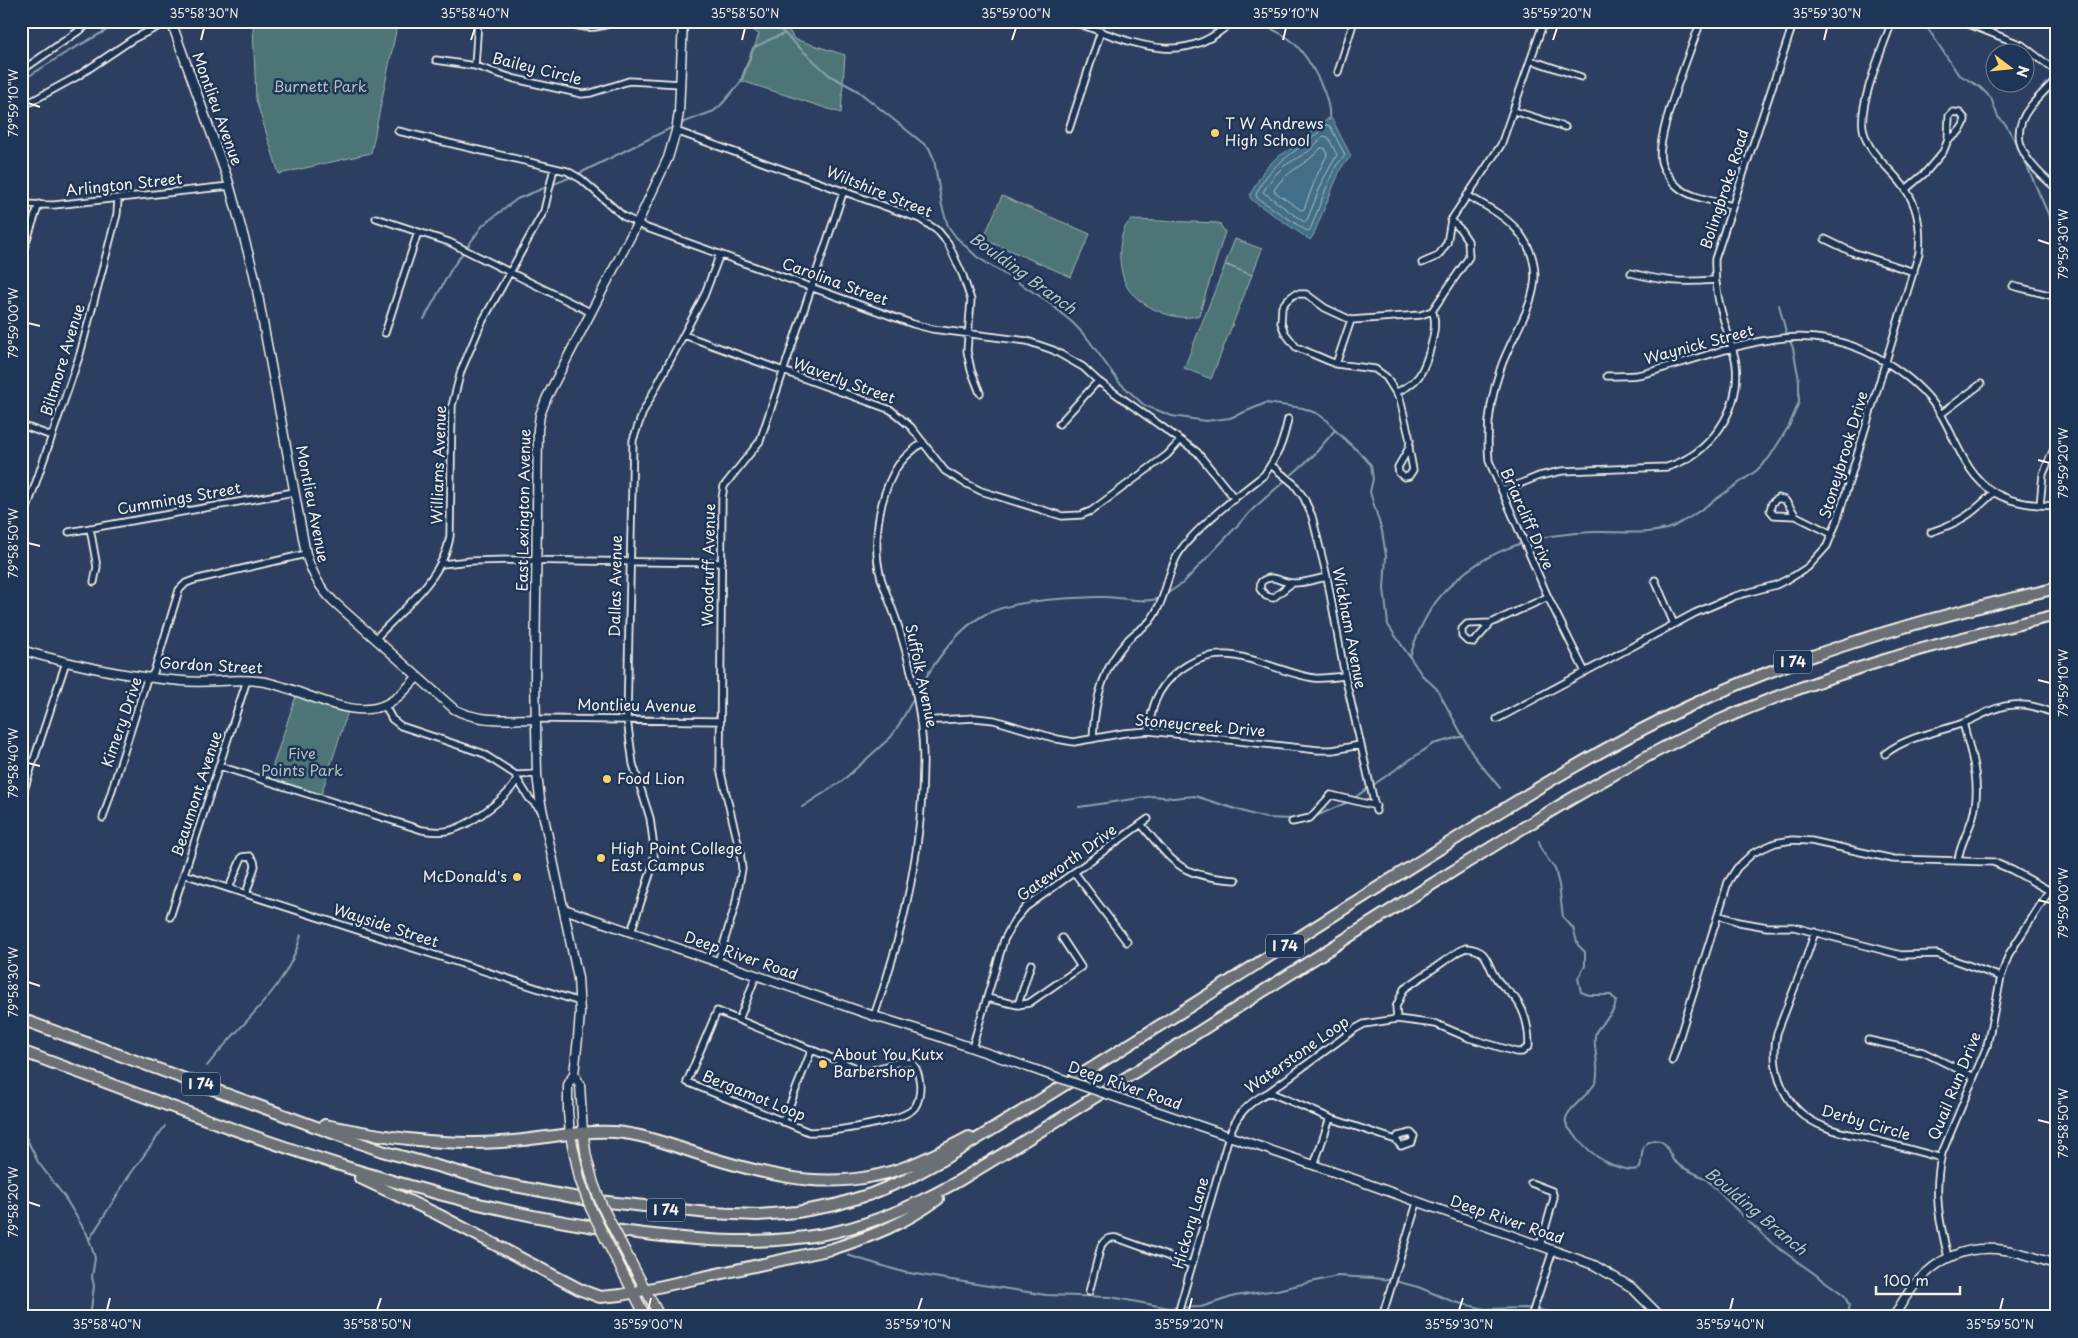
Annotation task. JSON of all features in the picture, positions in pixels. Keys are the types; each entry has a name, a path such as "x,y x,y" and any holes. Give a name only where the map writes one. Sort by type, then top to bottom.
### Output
{"highway":[{"name":"I 74","path":"21,1019 353,1141 404,1158 529,1189 648,1208 709,1214 758,1215 797,1212 825,1207 853,1200 890,1187 942,1160 1524,796 1640,730 1738,684 1824,651 1943,615 2057,588"},
{"name":"I 74","path":"21,1051 315,1158 434,1194 524,1215 638,1233 738,1241 800,1238 860,1226 918,1203 972,1173 1529,824 1645,757 1726,718 1832,676 1950,640 2057,615"},
{"path":"296,1119 379,1136 425,1142 494,1143 570,1133 614,1132 634,1135 771,1175 802,1180 834,1181 865,1178 911,1165 1023,1110"},
{"path":"315,1158 419,1205 588,1294 607,1297 646,1291 806,1256 857,1241 916,1214 972,1173"}],"main road":[{"path":"583,1132 586,1155 602,1206 660,1317"},
{"path":"570,1133 580,1180 591,1209 646,1317"}],"street":[{"path":"74,21 81,30"},
{"path":"21,71 93,21"},
{"path":"21,108 78,76 132,39 170,21"},
{"name":"Montlieu Avenue","path":"170,21 230,186 256,283 306,554 311,572 321,589 448,705 467,715 484,718 720,721"},
{"name":"Bailey Circle","path":"475,66 478,21"},
{"path":"562,21 591,29 600,28 618,21"},
{"path":"651,21 683,23"},
{"path":"1070,21 1144,46 1172,50 1184,48 1209,39 1232,21"},
{"path":"1338,72 1354,21"},
{"path":"1422,263 1438,256 1446,243 1451,220 1494,158 1507,132 1544,21"},
{"path":"1701,21 1668,117 1660,147 1660,161 1671,179 1686,192 1732,206"},
{"name":"Bolingbroke Road","path":"1502,491 1539,476 1562,471 1657,469 1676,465 1691,457 1708,443 1721,427 1729,410 1736,382 1736,364 1714,280 1715,259 1794,21"},
{"name":"Stoneybrook Drive","path":"1497,720 1674,624 1734,596 1776,585 1794,576 1819,556 1827,546 1919,253 1918,218 1906,189 1868,144 1863,129 1865,101 1892,21"},
{"path":"1961,21 2022,45 2057,72"},
{"name":"East Lexington Avenue","path":"574,1074 580,1002 577,968 542,812 537,774 538,429 540,415 547,397 637,224 668,158 676,131 681,84 683,23"},
{"path":"1070,129 1101,30"},
{"name":"Bailey Circle","path":"436,60 475,66 515,79 582,94 629,81 681,84"},
{"path":"1531,60 1581,77"},
{"path":"2057,78 2025,114 2020,131 2020,139 2027,161 2057,189"},
{"path":"1514,111 1565,127"},
{"path":"1906,189 1936,161 1948,140 1965,124 1965,119 1960,113 1953,112 1949,116 1948,140"},
{"name":"Carolina Street","path":"398,131 554,168 581,179 610,207 637,224 913,324 1027,341 1053,350 1083,367 1098,381 1196,452 1235,499"},
{"name":"Wiltshire Street","path":"676,131 920,219 938,231 948,243 971,300 967,351 971,370 980,393"},
{"name":"Williams Avenue","path":"375,639 430,580 442,564 446,554 450,536 452,406 461,371 481,324 544,211 554,168"},
{"name":"Arlington Street","path":"21,204 118,199 230,186"},
{"name":"Woodruff Avenue","path":"718,962 735,906 742,869 740,851 720,769 722,498 724,486 760,441 844,190"},
{"name":"Briarcliff Drive","path":"1467,195 1502,217 1516,229 1529,248 1535,270 1532,300 1501,367 1488,415 1489,461 1548,597 1585,672"},
{"name":"Biltmore Avenue","path":"21,526 80,354 117,214 118,199"},
{"path":"21,257 39,204"},
{"path":"376,218 449,242 590,312"},
{"path":"1410,448 1409,433 1397,392 1386,378 1375,369 1336,364 1296,347 1285,333 1281,323 1282,307 1295,294 1306,294 1324,308 1351,320 1421,315 1432,311 1470,257 1468,241 1451,220"},
{"path":"384,333 418,232"},
{"path":"1825,239 1852,252 1914,272"},
{"name":"Dallas Avenue","path":"631,932 654,862 650,818 633,764 627,719 631,455 634,432 704,296 720,254"},
{"path":"1631,273 1665,281 1685,283 1714,280"},
{"path":"2013,286 2057,297"},
{"path":"1397,392 1412,384 1424,366 1435,328 1435,316 1432,311"},
{"path":"1336,364 1351,320"},
{"name":"Waverly Street","path":"684,335 891,410 911,427 946,471 963,482 981,491 1056,515 1069,516 1091,511 1167,456 1180,441"},
{"name":"Waynick Street","path":"1607,376 1639,375 1732,348 1774,339 1802,337 1830,340 1858,349 1886,362 1911,380 1941,414 1968,467 1986,487 2015,502 2057,506"},
{"path":"1059,424 1098,381"},
{"path":"1941,414 1981,384"},
{"path":"1093,739 1094,717 1106,670 1128,639 1149,622 1157,610 1176,558 1188,541 1264,475 1283,443 1288,419"},
{"path":"21,426 52,436"},
{"name":"Suffolk Avenue","path":"874,1016 906,911 913,878 923,754 920,721 913,682 898,624 881,578 876,543 881,512 894,472 905,457 923,442"},
{"path":"2040,505 2044,474 2057,442"},
{"name":"Wickham Avenue","path":"1271,464 1294,484 1304,498 1314,524 1327,578 1360,745 1376,808 1332,795 1310,818 1292,822"},
{"name":"Cummings Street","path":"69,532 294,492"},
{"path":"1931,532 1952,525 1971,515 1994,492"},
{"path":"1796,516 1832,534"},
{"path":"90,528 97,567 94,582"},
{"name":"Kimery Drive","path":"103,818 146,682 154,672 179,590 186,583 306,554"},
{"path":"442,564 470,561 537,560 722,563"},
{"path":"1292,583 1273,598 1266,596 1260,589 1261,582 1266,578 1274,578 1292,583 1327,578"},
{"path":"1655,580 1674,624"},
{"path":"1491,623 1474,642 1467,641 1462,636 1462,629 1467,624 1491,623 1548,597"},
{"name":"Gordon Street","path":"21,650 113,672 150,677 208,683 247,680 276,684 353,709 374,709 385,706"},
{"path":"1149,731 1151,710 1163,687 1180,669 1204,658 1220,654 1236,655 1316,678 1345,676"},
{"path":"21,799 66,662"},
{"path":"417,677 400,696 385,706 392,719 398,724 482,753 516,777 525,793 542,812"},
{"name":"Beaumont Avenue","path":"170,917 247,680"},
{"path":"1885,754 1894,746 1962,723 1996,708 2011,705 2035,706 2057,715"},
{"name":"Stoneycreek Drive","path":"920,721 975,718 994,720 1057,739 1074,742 1124,733 1149,731 1318,750 1333,750 1360,745"},
{"path":"1958,860 1959,850 1974,814 1977,789 1975,765 1962,723"},
{"path":"219,766 429,831 450,830 464,825 510,791 516,777"},
{"path":"516,777 537,774"},
{"path":"510,791 525,793"},
{"name":"Gateworth Drive","path":"972,1048 1004,940 1014,921 1026,907 1148,818"},
{"path":"1141,824 1170,858 1184,870 1208,877 1236,880"},
{"path":"1672,1061 1728,882 1737,868 1752,853 1775,843 1792,840 1811,841 1893,859 1958,860 2000,864 2050,890"},
{"path":"229,888 242,857 250,856 255,866 246,894"},
{"path":"1074,872 1127,942"},
{"name":"Wayside Street","path":"184,874 580,1002"},
{"name":"Quail Run Drive","path":"1948,1257 1937,1200 1941,1158 1952,1124 1987,1046 2001,977 2009,954 2057,879"},
{"name":"Deep River Road","path":"564,909 1314,1165 1594,1265 1622,1280 1639,1294 1661,1317"},
{"path":"1718,915 1739,922 1767,927 1785,926 1815,932 1901,955 1937,954 2001,977"},
{"name":"Derby Circle","path":"1815,932 1777,1033 1775,1045 1776,1070 1785,1094 1802,1114 1826,1128 1941,1158"},
{"path":"987,998 1018,1005 1029,1003 1082,967 1062,938"},
{"name":"Waterstone Loop","path":"1229,1136 1240,1114 1256,1099 1269,1092 1364,1024 1396,1019 1436,1024 1469,1038 1516,1052 1522,1052 1529,1046 1528,1029 1524,1013 1514,997 1494,977 1486,956 1474,948 1458,950 1404,989 1396,1006 1396,1019"},
{"path":"1018,1005 1031,964"},
{"path":"738,1020 756,976"},
{"name":"Bergamot Loop","path":"717,1011 738,1020 866,1072 899,1062 906,1061 912,1063 919,1076 920,1092 918,1101 914,1108 906,1115 849,1128 826,1132 809,1132 687,1082 717,1011"},
{"path":"1868,1040 1923,1052 1974,1077"},
{"path":"783,1122 812,1049"},
{"path":"574,1074 580,1085 583,1132"},
{"path":"570,1133 568,1085 574,1074"},
{"path":"1269,1092 1330,1118 1396,1140"},
{"path":"1314,1165 1330,1118"},
{"name":"Hickory Lane","path":"1177,1317 1229,1136"},
{"path":"1531,1183 1552,1191 1554,1198 1540,1246"},
{"path":"1382,1317 1417,1203"},
{"path":"1089,1292 1101,1246 1105,1240 1111,1238 1117,1238 1192,1265"},
{"path":"1894,1317 1907,1295 1921,1278 1948,1257 1976,1249 1992,1248 2014,1252 2057,1265"},
{"path":"1531,1317 1553,1250"}],"green space":[{"name":"Burnett Park","path":"280,21 398,21 371,153 279,174 256,100 253,26"},
{"path":"738,21 784,21 794,39 845,55 841,113 742,81 759,34"},
{"path":"1002,196 1090,234 1071,277 983,239"},
{"path":"1131,220 1219,223 1225,232 1199,315 1180,317 1169,315 1148,306 1131,293 1123,278 1120,251 1123,233"},
{"path":"1235,239 1262,249 1252,275 1225,264"},
{"path":"1225,265 1252,275 1211,379 1184,368"},
{"name":"Five Points Park","path":"297,693 348,711 320,798 268,780"}],"water":[{"path":"1330,117 1351,156 1341,168 1310,240 1253,201 1250,195 1264,170 1276,158 1302,142"}],"waterway":[{"path":"21,81 119,21"},
{"name":"Boulding Branch","path":"771,21 829,75 858,91 929,148 934,159 942,206 948,226 956,237 977,257 1046,300 1073,323 1088,339 1119,382 1144,405 1172,416 1206,421 1230,418 1266,403 1303,408 1318,414 1328,421 1363,456 1371,465 1373,479 1370,492 1382,531 1386,556 1384,588 1388,625 1422,675 1437,689 1473,755 1500,788"},
{"path":"1253,21 1284,35 1303,53 1317,76 1327,99 1329,120"},
{"path":"1923,21 1958,74 1980,87 1991,98 1998,117 2006,125 2019,148"},
{"path":"679,124 714,111 740,83 753,48 784,34"},
{"path":"576,175 675,126"},
{"path":"2023,157 2057,234"},
{"path":"424,319 452,268 483,225 517,199 571,177"},
{"path":"1410,657 1421,627 1437,601 1456,580 1479,563 1505,549 1533,540 1563,534 1643,532 1673,527 1692,516 1756,471 1769,458 1789,426 1799,402 1799,380 1793,348 1786,332 1779,305"},
{"path":"1165,595 1183,583 1254,508 1314,455 1335,430"},
{"path":"917,692 946,649 964,629 984,615 996,610 1026,603 1059,599 1104,597 1154,600 1161,598"},
{"path":"802,807 841,782 891,737 915,696"},
{"path":"1354,798 1433,744 1464,736"},
{"path":"1079,807 1154,796 1173,798 1195,796 1266,818 1294,819"},
{"path":"1314,817 1350,801"},
{"name":"Boulding Branch","path":"1539,841 1542,851 1555,869 1563,917 1573,928 1578,945 1585,952 1585,966 1578,978 1581,992 1589,995 1611,995 1616,1001 1611,1014 1596,1032 1596,1081 1568,1113 1566,1118 1567,1127 1596,1156 1612,1165 1631,1170 1640,1168 1643,1148 1647,1143 1654,1140 1665,1144 1673,1160 1680,1166 1706,1179 1773,1244 1844,1295 1849,1305 1846,1317"},
{"path":"207,1066 274,989 295,954 301,935"},
{"path":"89,1240 129,1176 165,1126"},
{"path":"21,1127 38,1162 64,1196 87,1234 91,1245 95,1258 90,1317"},
{"path":"847,1255 903,1272 1046,1295 1111,1297 1169,1308 1201,1307 1235,1296 1277,1290 1337,1276 1395,1281 1418,1287 1454,1302 1485,1309 1525,1308 1584,1317"}],"place":[{"name":"T W Andrews High School","path":"1215,133"},
{"name":"Food Lion","path":"607,779"},
{"name":"High Point College East Campus","path":"601,858"},
{"name":"McDonald's","path":"517,877"},
{"name":"About You Kutx Barbershop","path":"823,1064"}]}
